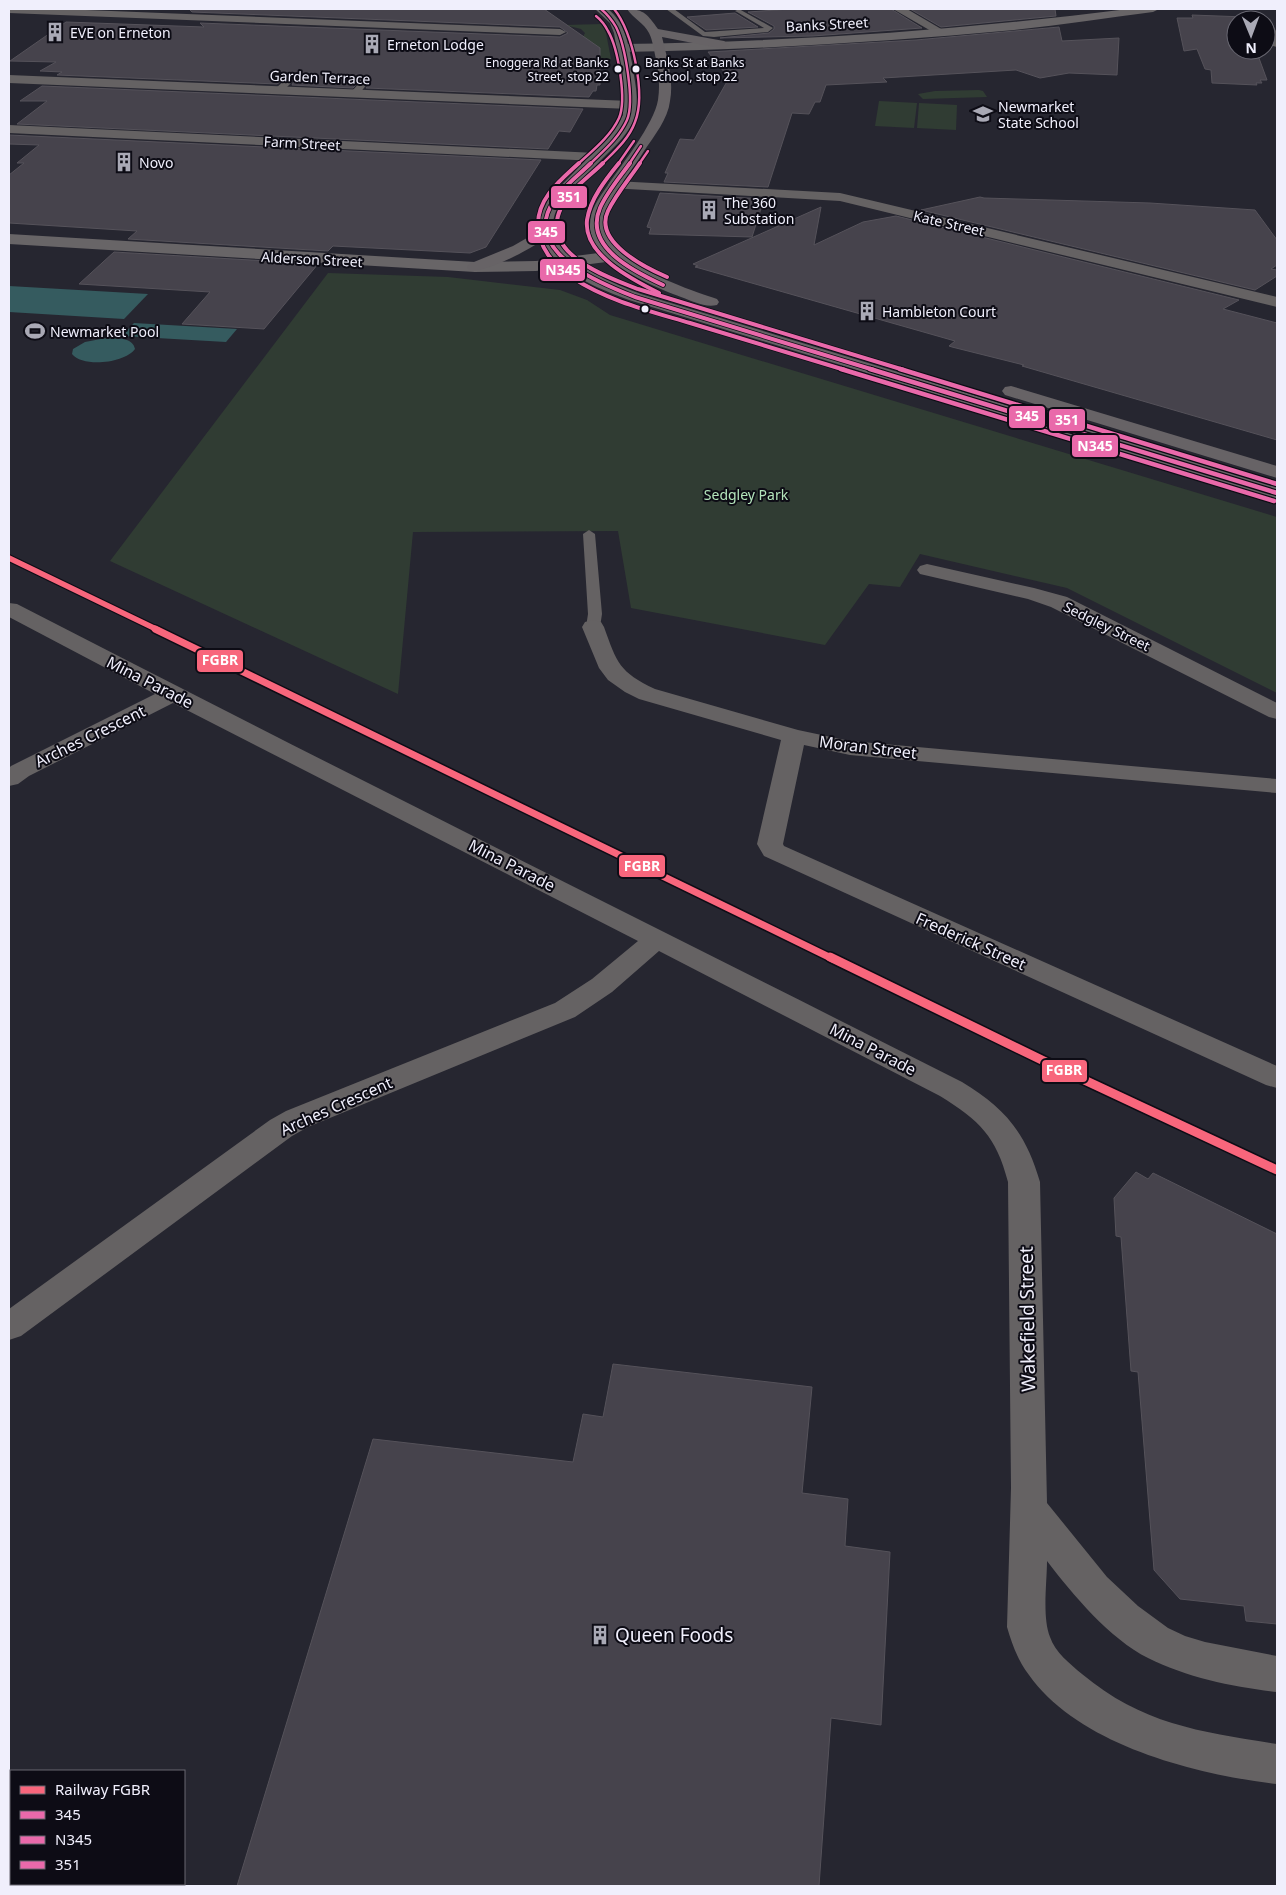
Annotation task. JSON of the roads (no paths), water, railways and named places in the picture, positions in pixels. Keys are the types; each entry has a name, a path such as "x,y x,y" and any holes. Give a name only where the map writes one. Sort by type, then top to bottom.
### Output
{"main road":[{"path":"602,9 616,26 622,48 630,105 627,120 622,128 550,207 545,220 546,233 554,249 566,262 602,285 635,297 1277,493"},
{"path":"632,9 646,20 655,32 666,82 664,102 655,124 599,210 596,222 599,235 614,256 646,277 701,299 1277,472"},
{"name":"Banks Street","path":"622,48 660,48 942,33 1153,9"},
{"path":"655,32 724,45"},
{"path":"476,267 518,249 546,233"},
{"name":"Alderson Street","path":"9,239 476,267 534,266 614,256"}],"street":[{"path":"346,9 354,17 350,23"},
{"path":"899,9 942,33"},
{"path":"9,10 87,11 560,32"},
{"name":"Garden Terrace","path":"9,79 283,86 355,93 630,105"},
{"name":"Farm Street","path":"9,129 596,157"},
{"name":"Kate Street","path":"615,185 840,197 1277,302"},
{"name":"Sedgley Street","path":"927,570 1034,594 1060,602 1277,712"},
{"name":"Mina Parade","path":"9,609 951,1089 967,1098 988,1114 1006,1134"},
{"name":"Moran Street","path":"593,627 607,666 635,688 647,694 794,736 850,748 1277,786"},
{"name":"Arches Crescent","path":"9,779 20,771 96,731 173,694"},
{"name":"Frederick Street","path":"794,736 770,844 773,851 1277,1078"},
{"name":"Arches Crescent","path":"9,1326 281,1128 565,1010 597,991 657,938"},
{"name":"Wakefield Street","path":"1006,1134 1020,1164 1026,1206 1029,1507 1028,1633 1033,1649 1048,1671 1067,1688 1131,1728 1155,1738 1200,1750 1277,1764"},
{"path":"1029,1507 1083,1578 1116,1612 1161,1645 1211,1664 1277,1674"}],"lane":[{"path":"670,9 699,32 707,35 764,31 778,28 770,21 754,18"},
{"path":"677,9 685,15 683,20"},
{"path":"739,11 769,28 764,31"},
{"path":"355,93 365,82"},
{"name":"Moran Street","path":"589,534 595,614 593,627"}],"rail line":[{"name":"FGBR","path":"9,558 1048,1063 1277,1170"}],"place":[{"name":"EVE on Erneton","path":"55,32"},
{"name":"Erneton Lodge","path":"372,44"},
{"name":"Enoggera Rd at Banks Street, stop 22","path":"618,69"},
{"name":"Banks St at Banks - School, stop 22","path":"636,69"},
{"name":"Newmarket State School","path":"983,114"},
{"name":"Novo","path":"124,162"},
{"name":"The 360 Substation","path":"709,210"},
{"name":"Hambleton Court","path":"867,311"},
{"name":"Newmarket Pool","path":"35,331"},
{"name":"Queen Foods","path":"600,1635"}],"park label":[{"name":"Sedgley Park","path":"746,494"}]}
